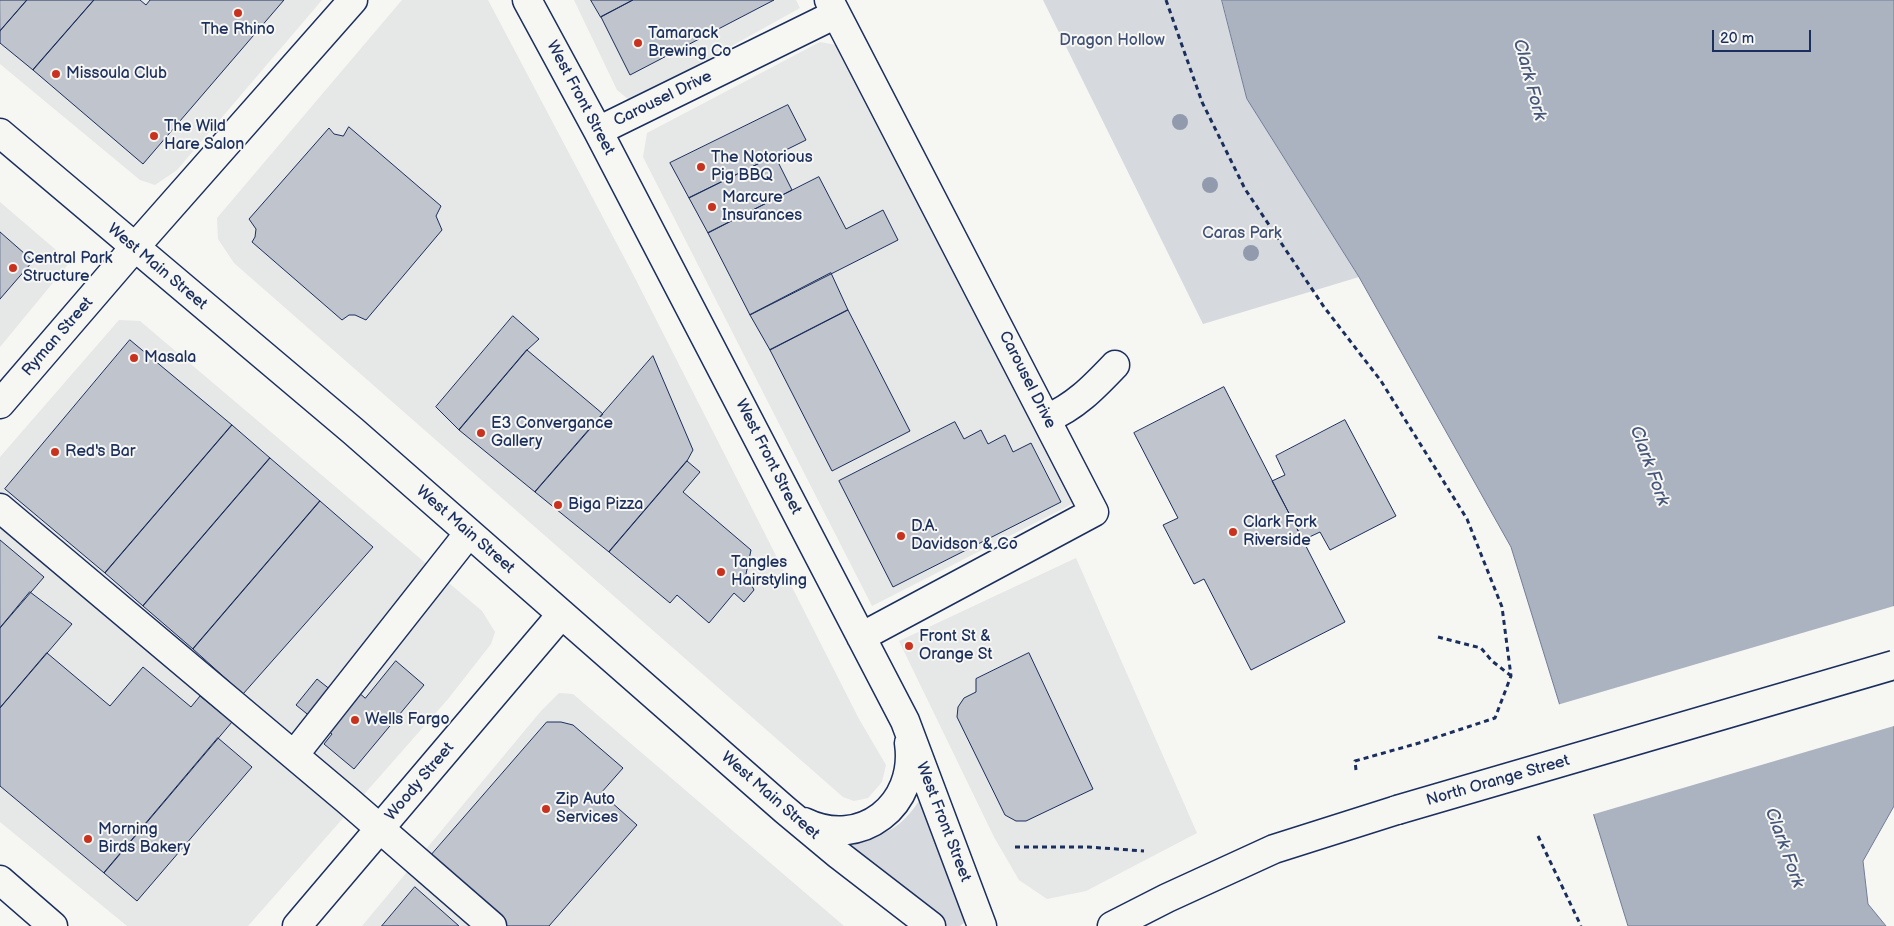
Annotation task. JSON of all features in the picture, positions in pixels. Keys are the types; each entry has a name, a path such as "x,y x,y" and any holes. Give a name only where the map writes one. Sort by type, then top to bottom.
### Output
{"street":[{"name":"Ryman Street","path":"0,404 135,247 353,0"},
{"name":"West Front Street","path":"527,0 598,131 905,721 982,926"},
{"name":"Carousel Drive","path":"598,131 832,7 1094,512 861,637"},
{"name":"West Main Street","path":"0,133 352,431 839,856 931,926"},
{"path":"1046,419 1061,412 1085,396 1115,365"},
{"path":"0,508 381,828 492,926"},
{"path":"294,755 469,534"},
{"name":"Woody Street","path":"298,926 561,615"},
{"name":"North Orange Street","path":"1112,926 1167,898 1274,849 1396,810 1894,665"},
{"path":"786,810 812,826 836,831 864,827 875,821 893,804 908,776 910,755 905,721"},
{"path":"0,880 53,926"}],"path":[{"path":"1166,0 1202,102 1245,189 1324,307 1381,381 1467,519 1502,607 1511,676 1495,718 1419,743 1355,761 1356,770"},
{"path":"1438,637 1481,648 1492,661 1511,676"},
{"path":"1538,836 1581,926"},
{"path":"1015,847 1088,847 1144,851"}],"shaded area":[{"path":"0,0 322,0 177,170 155,185 140,180 0,64"},
{"path":"402,0 488,0 635,278 859,719 886,765 882,782 868,798 854,801 843,797 234,263 218,239 217,218"},
{"path":"574,0 796,0 800,8 638,98 628,99 617,90"},
{"path":"820,42 836,45 860,78 1076,502 872,606 643,157 647,133"},
{"path":"0,202 70,262 0,347"},
{"path":"119,320 140,321 482,611 495,632 491,644 448,699 248,926 127,926 0,822 0,457"},
{"path":"1076,558 1197,833 1086,891 1047,899 1019,880 994,837 899,641"},
{"path":"559,693 573,694 844,926 362,926 541,711"}],"green space":[{"name":"Caras Park","path":"1043,0 1222,0 1247,99 1359,277 1203,324"},
{"path":"919,801 925,801 969,919 960,926 940,926 832,838 872,836 882,833 900,823"}],"water":[{"name":"Clark Fork","path":"1222,0 1894,0 1894,806 1863,861 1868,904 1886,926 1628,926 1511,547 1359,277 1247,99"}],"pier":[{"path":"1894,606 1894,726 1591,815 1557,705"}],"building":[{"path":"0,0 27,0 0,31"},
{"path":"27,0 94,0 33,70 0,43 0,31"},
{"path":"94,0 140,0 146,5 150,0 284,0 143,164 33,70"},
{"path":"591,0 633,0 601,17"},
{"path":"633,0 774,0 630,75 601,17"},
{"path":"788,105 806,140 689,198 670,163"},
{"path":"349,127 441,206 436,216 442,230 366,320 355,315 349,315 342,320 252,242 256,229 249,219 329,128 334,134 343,136"},
{"path":"775,156 792,190 708,233 689,198"},
{"path":"819,177 846,229 883,210 898,240 750,315 708,233"},
{"name":"Central Park Structure","path":"0,232 33,261 0,299"},
{"path":"831,273 848,310 770,350 750,315"},
{"path":"848,310 910,431 832,471 770,350"},
{"path":"513,316 539,339 527,350 459,430 436,407"},
{"path":"130,340 232,425 105,573 5,489"},
{"path":"527,350 603,414 535,492 459,430"},
{"path":"653,356 693,450 687,461 609,552 535,492"},
{"name":"Clark Fork Riverside","path":"1224,387 1345,622 1251,670 1204,579 1194,584 1163,525 1178,518 1134,433"},
{"path":"1345,420 1396,516 1330,550 1320,532 1303,540 1272,481 1285,475 1276,456"},
{"path":"955,422 964,439 981,430 988,444 1005,435 1013,452 1031,443 1061,502 893,587 839,481"},
{"path":"232,425 270,458 143,606 105,573"},
{"path":"270,458 320,501 193,649 143,606"},
{"path":"687,461 700,472 683,492 751,550 746,574 754,590 744,602 734,593 709,623 677,595 670,603 609,552"},
{"path":"320,501 373,547 243,694 193,649"},
{"path":"0,540 44,577 0,628"},
{"path":"30,592 72,624 0,708 0,628"},
{"path":"47,653 110,706 143,667 191,707 200,696 232,722 104,873 0,786 0,708"},
{"path":"1029,653 1093,789 1026,821 1016,821 1005,815 957,717 958,707 964,698 976,692 976,679"},
{"name":"Wells Fargo","path":"396,661 424,685 354,769 324,744 332,734 296,705 317,679 341,698 351,686 365,698"},
{"name":"Zip Auto Services","path":"547,722 561,722 573,725 623,768 601,793 637,825 549,926 502,926 427,860"},
{"path":"218,738 252,767 137,901 104,873"},
{"path":"415,887 459,926 382,926"}],"place":[{"name":"The Rhino","path":"238,13"},
{"name":"Tamarack Brewing Co","path":"638,43"},
{"name":"Missoula Club","path":"56,74"},
{"name":"The Wild Hare Salon","path":"154,136"},
{"name":"The Notorious Pig BBQ","path":"701,167"},
{"name":"Marcure Insurances","path":"712,207"},
{"name":"Central Park Structure","path":"13,268"},
{"name":"Masala","path":"134,358"},
{"name":"E3 Convergance Gallery","path":"481,433"},
{"name":"Red's Bar","path":"55,452"},
{"name":"Biga Pizza","path":"558,505"},
{"name":"Clark Fork Riverside","path":"1233,532"},
{"name":"D.A. Davidson & Co","path":"901,536"},
{"name":"Tangles Hairstyling","path":"721,572"},
{"name":"Front St & Orange St","path":"909,646"},
{"name":"Wells Fargo","path":"355,720"},
{"name":"Zip Auto Services","path":"546,809"},
{"name":"Morning Birds Bakery","path":"88,839"}],"park label":[{"name":"Dragon Hollow","path":"1112,41"}]}
